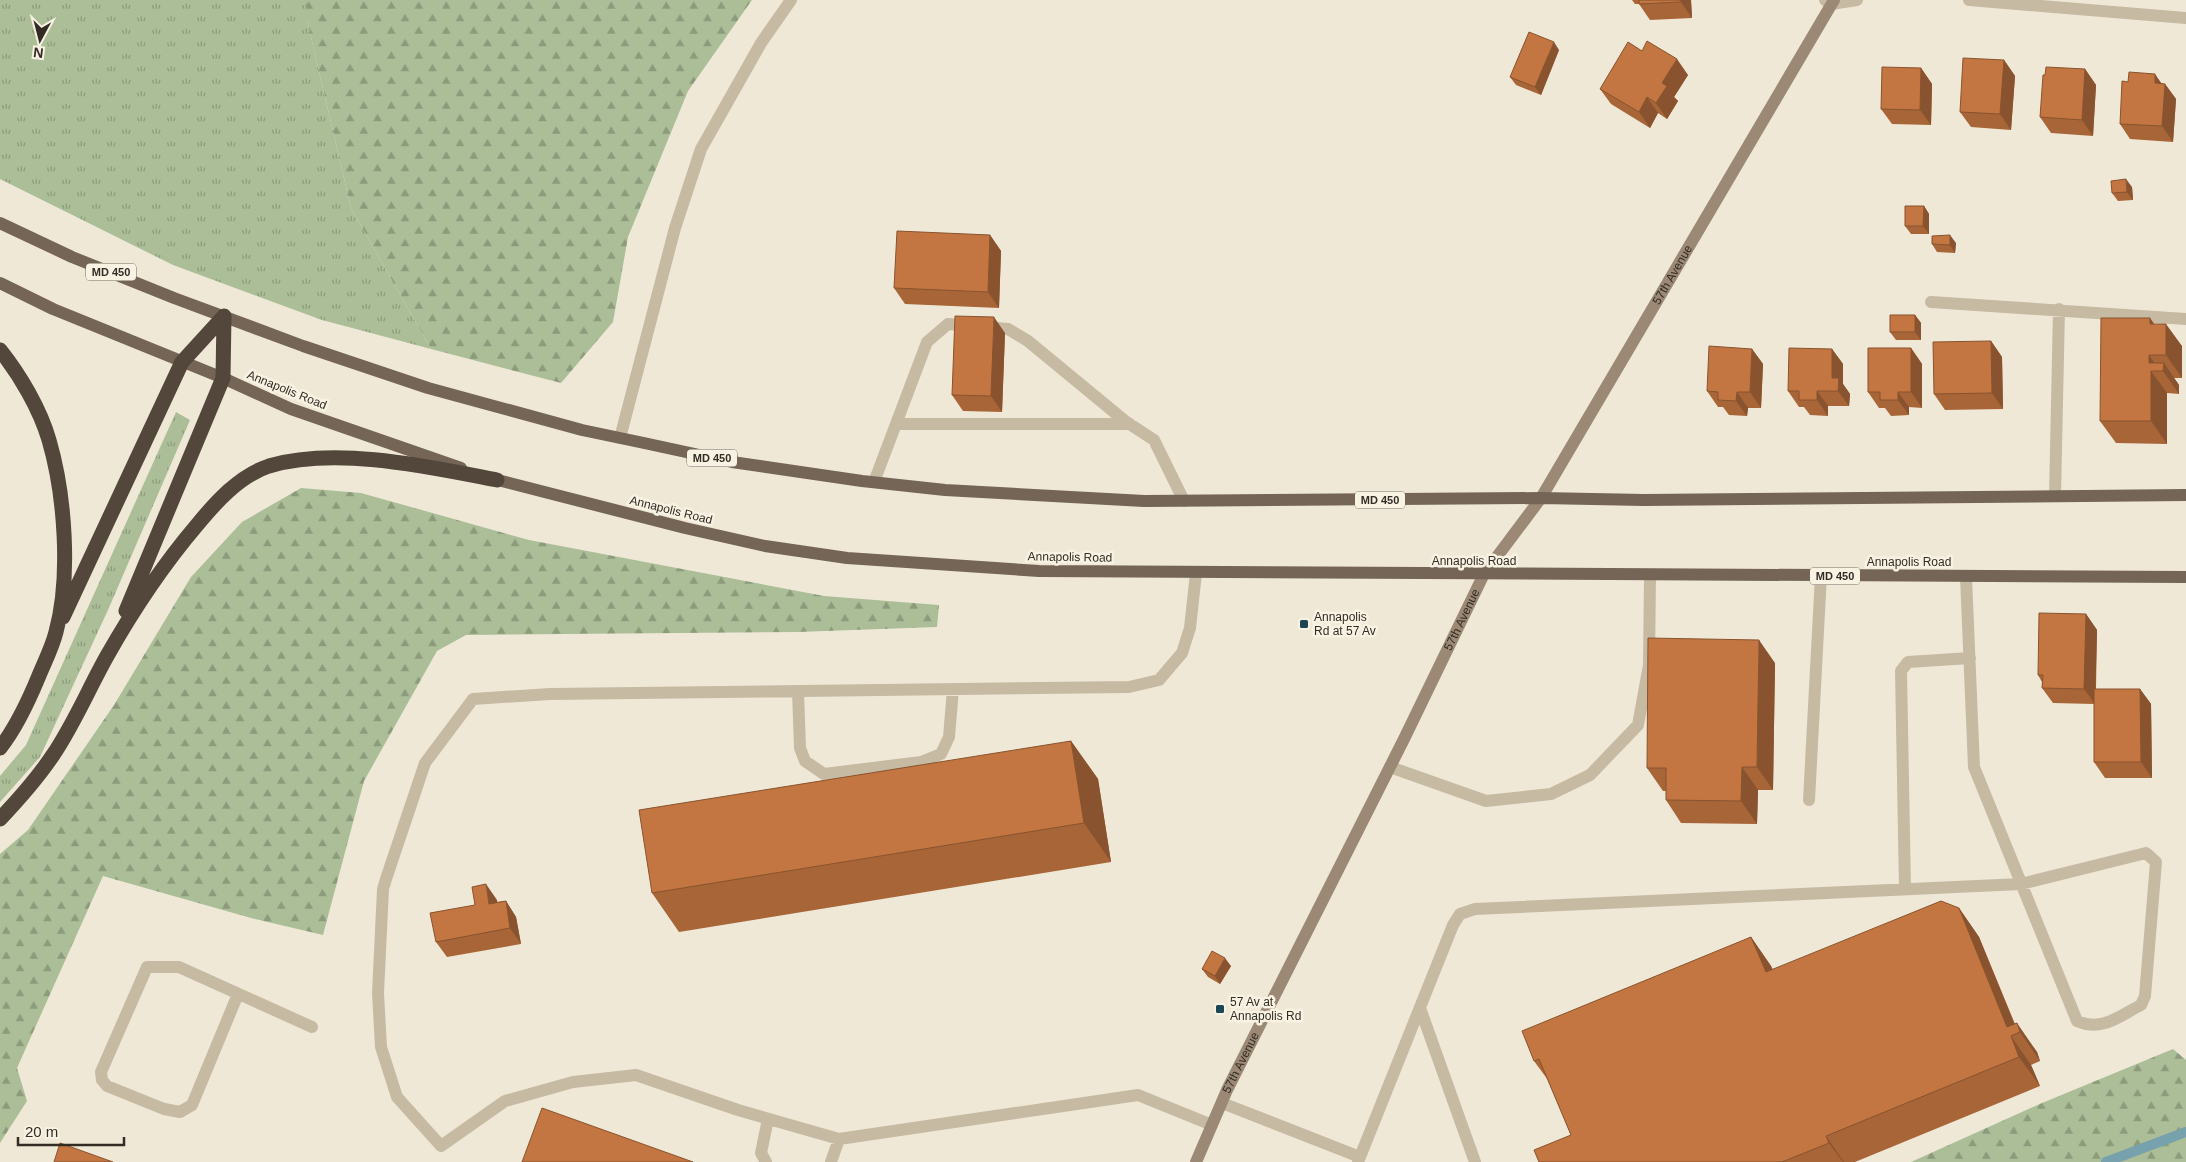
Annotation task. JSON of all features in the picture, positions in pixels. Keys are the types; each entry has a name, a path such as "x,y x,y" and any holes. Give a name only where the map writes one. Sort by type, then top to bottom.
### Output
{"highway":[{"path":"0,748 31,695 56,632 182,362 224,316"},
{"path":"108,654 224,378 224,316"},
{"path":"0,350 29,394 37,412 48,439 58,482 64,529 64,577 56,632"},
{"path":"0,819 31,786 54,754 108,654 159,573 217,500 246,477 268,466 311,459 369,460 438,468 497,480"}],"main road":[{"name":"MD 450","path":"0,223 72,257 224,316 428,388 582,430 732,462 874,482 945,490 1184,501 1541,498 1644,500 2186,495"},
{"name":"Annapolis Road","path":"0,283 53,308 224,378 291,409 497,480 685,528 765,546 847,558 1039,571 2186,577"}],"street":[{"path":"620,438 675,228 701,149 761,43 791,0"},
{"path":"1830,1 1858,0"},
{"path":"1969,0 2186,18"},
{"name":"57th Avenue","path":"1196,1162 1222,1103 1484,574 1541,498 1830,1"},
{"path":"1931,302 2186,318"},
{"path":"2055,496 2059,310"},
{"path":"874,482 927,342 948,324 1008,329 1028,340 1130,424 1154,440 1184,501"},
{"path":"896,424 1130,424"},
{"path":"1196,573 1190,628 1182,653 1159,680 1129,687 550,694 473,698 425,763 383,889 378,993 381,1048 397,1098 441,1146 505,1101 573,1082 636,1075 768,1119 839,1139 1138,1095 1212,1125"},
{"path":"1390,767 1486,801 1551,794 1590,775 1638,725 1649,665 1650,574"},
{"path":"1809,800 1821,575"},
{"path":"1222,1103 1359,1160 1453,925 1460,914 1475,909 2022,884 2146,854 2156,862 2145,996 2141,1005 2101,1025 2088,1026 2077,1021 2022,884 1974,767 1966,576"},
{"path":"1905,889 1901,671 1908,662 1970,658"},
{"path":"798,691 800,748 805,761 824,774 921,762 941,754 950,737 953,689"},
{"path":"238,994 192,1105 180,1112 164,1109 107,1086 102,1080 101,1072 147,967 179,967 312,1027"},
{"path":"1420,1008 1475,1162"},
{"path":"766,1162 761,1153 768,1119"},
{"path":"831,1162 839,1139"}],"green space":[{"path":"0,0 307,0 307,20 351,208 431,349 322,320 173,265 0,179"},
{"path":"307,0 752,0 688,91 628,237 613,322 561,383 431,349 351,208 307,20"},
{"path":"176,412 190,420 108,610 40,757 0,802 0,776 26,745"},
{"path":"301,488 361,493 529,540 824,596 939,605 937,627 798,632 466,635 437,651 364,781 323,935 251,918 103,876 17,1068 27,1101 0,1143 0,854 28,830 114,705 191,577 242,522"},
{"path":"2173,1049 2186,1060 2186,1162 1911,1162 2042,1103"}],"building":[{"path":"1639,0 1681,0 1681,2 1639,4"},
{"path":"1529,32 1554,42 1535,87 1510,77"},
{"path":"1647,41 1677,59 1662,83 1667,86 1656,103 1647,97 1639,112 1600,89 1628,42 1642,51"},
{"path":"1963,58 2004,60 2000,114 1960,112"},
{"path":"1882,67 1921,68 1920,110 1881,109"},
{"path":"2046,67 2085,69 2082,120 2040,117 2043,75 2045,75"},
{"path":"2129,72 2155,74 2155,83 2165,84 2162,126 2120,124 2122,81 2128,82"},
{"path":"2126,179 2127,192 2112,193 2111,181"},
{"path":"1905,206 1924,206 1923,226 1905,226"},
{"path":"897,231 990,235 988,292 894,288"},
{"path":"1950,235 1950,245 1932,244 1932,236"},
{"path":"1890,315 1915,315 1915,332 1890,332"},
{"path":"955,316 994,317 991,396 952,395"},
{"path":"2101,318 2150,318 2150,324 2166,324 2166,355 2149,355 2149,363 2164,363 2163,371 2151,371 2151,421 2100,421"},
{"path":"1991,341 1992,393 1934,394 1933,342"},
{"path":"1709,346 1752,349 1750,392 1737,392 1736,401 1718,400 1718,392 1707,391"},
{"path":"1789,348 1832,349 1832,378 1839,378 1838,391 1817,391 1817,400 1799,400 1799,391 1788,391"},
{"path":"1868,348 1911,348 1911,392 1898,392 1898,400 1880,400 1880,392 1868,392"},
{"path":"2039,613 2086,614 2084,689 2042,688 2043,675 2038,675"},
{"path":"1648,638 1759,640 1757,767 1742,767 1741,801 1666,800 1666,768 1647,768"},
{"path":"2094,689 2140,689 2141,762 2094,762"},
{"path":"1071,741 1084,823 652,893 639,810"},
{"path":"486,884 489,904 506,901 510,928 436,942 430,913 475,905 472,887"},
{"path":"1941,901 1959,908 2007,1027 2017,1023 2020,1032 2011,1036 2019,1057 1826,1136 1829,1143 1782,1162 1539,1162 1534,1150 1571,1135 1539,1059 1534,1061 1522,1031 1751,937 1766,972"},
{"path":"1212,951 1225,958 1215,976 1202,969"},
{"path":"542,1108 693,1162 522,1162"},
{"path":"60,1143 113,1162 54,1162"}],"waterway":[{"path":"2106,1162 2186,1132"}],"place":[{"name":"Annapolis Rd at 57 Av","path":"1304,624"},
{"name":"57 Av at Annapolis Rd","path":"1220,1009"}]}
